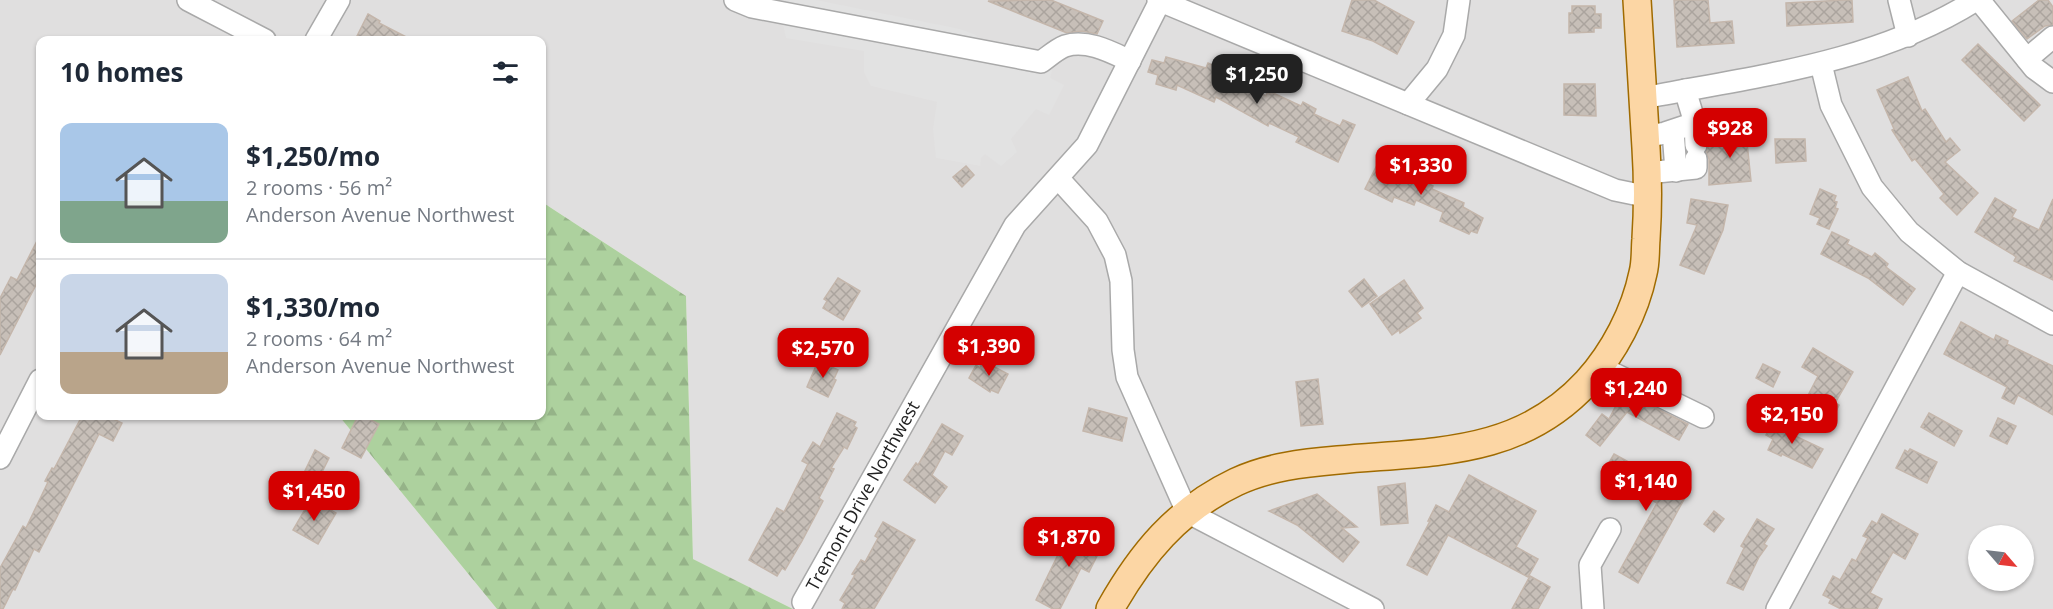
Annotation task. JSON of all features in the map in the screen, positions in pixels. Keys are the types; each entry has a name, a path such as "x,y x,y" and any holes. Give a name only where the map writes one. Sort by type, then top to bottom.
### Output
{"main road":[{"path":"1110,609 1126,580 1149,548 1187,512 1236,482 1275,469 1307,463 1470,448 1512,435 1552,413 1575,395 1600,367 1634,305 1644,271 1648,185 1637,0"}],"street":[{"path":"188,0 257,36"},
{"path":"318,36 339,0"},
{"path":"735,0 752,7 1041,62 1066,46 1085,45 1101,48 1130,61"},
{"path":"1408,104 1437,69 1454,35 1459,0"},
{"path":"1899,0 1908,36"},
{"path":"1643,98 1821,64 1865,52 1908,36 1978,0 2034,68 2053,82"},
{"path":"1159,1 1615,190 1648,185 1676,171 1696,168 1695,123 1685,90"},
{"name":"Tremont Drive Northwest","path":"803,602 1015,225 1087,145 1159,1"},
{"path":"2027,59 2053,38"},
{"path":"1821,64 1832,105 1872,187 1909,232 1958,272 2053,324"},
{"path":"1645,136 1673,131 1695,123 1722,122"},
{"path":"1673,131 1676,171"},
{"path":"1058,178 1097,221 1115,255 1121,282 1123,350 1127,377 1187,512 1373,609"},
{"path":"1777,609 1958,272"},
{"path":"1600,367 1703,417"},
{"path":"0,458 36,388"},
{"path":"1593,609 1590,565 1610,529"}],"shaded area":[{"path":"0,0 2053,0 2053,609 793,609 693,559 686,296 546,205 546,36 36,36 36,420 342,420 497,609 0,609"},
{"path":"786,0 816,0 960,29 976,35 981,44 1053,66 1050,78 1064,85 1049,115 1036,109 1011,139 1017,152 1001,166 985,154 981,158 980,166 936,158 933,129 937,102 871,86 864,72 864,51 786,38 782,20"}],"green space":[{"path":"546,205 686,296 693,559 793,609 497,609 342,420 546,420"}],"building":[{"path":"1051,0 1103,21 1097,34 1082,31 1067,33 988,1"},
{"path":"1352,0 1374,0 1414,22 1397,54 1373,41 1342,31"},
{"path":"1674,0 1708,0 1710,23 1732,21 1734,43 1677,47"},
{"path":"1852,0 1853,22 1787,26 1786,3"},
{"path":"2039,0 2048,0 2053,7 2053,25 2045,26 2027,39 2012,21"},
{"path":"1572,6 1595,6 1595,14 1601,14 1601,28 1594,28 1594,32 1569,33 1569,13 1572,13"},
{"path":"368,14 380,21 379,23 404,36 357,36"},
{"path":"1978,44 2040,105 2024,121 1962,60"},
{"path":"1166,57 1206,68 1208,63 1221,69 1219,72 1266,96 1271,92 1301,106 1303,102 1316,109 1314,114 1340,126 1343,120 1355,125 1338,162 1296,142 1299,137 1269,123 1268,126 1216,97 1214,102 1177,85 1176,90 1156,84 1158,75 1148,72 1152,60 1164,63"},
{"path":"1908,77 1922,111 1925,109 1946,142 1950,138 1960,150 1945,162 1978,193 1957,215 1940,198 1944,194 1915,159 1912,161 1892,130 1894,129 1877,90"},
{"path":"1564,84 1595,84 1596,116 1564,115"},
{"path":"1745,123 1751,181 1709,185 1709,159 1706,152 1709,143 1731,141 1730,132 1734,124"},
{"path":"1775,139 1805,139 1806,161 1776,163"},
{"path":"1380,159 1433,186 1432,189 1464,203 1463,207 1483,218 1477,233 1471,231 1469,234 1440,221 1443,212 1416,200 1414,205 1394,197 1392,202 1365,189"},
{"path":"966,166 974,175 962,187 953,177"},
{"path":"1820,189 1836,196 1835,208 1838,209 1829,229 1817,224 1820,218 1810,214"},
{"path":"1995,198 2016,210 2012,217 2039,230 2053,199 2053,280 2014,261 2016,257 2012,254 1975,232"},
{"path":"1691,199 1728,205 1723,230 1704,274 1680,265 1697,225 1687,223"},
{"path":"1832,232 1849,240 1847,244 1872,257 1875,253 1888,264 1886,267 1915,289 1903,305 1868,278 1821,254"},
{"path":"36,243 36,285 0,355 0,298 11,277 17,280"},
{"path":"838,278 860,291 843,320 823,308 827,301 824,299"},
{"path":"1364,279 1377,296 1362,307 1349,291"},
{"path":"1404,280 1423,308 1417,313 1421,318 1400,333 1399,330 1392,335 1370,304"},
{"path":"1961,322 1994,340 1996,335 2008,341 2007,344 2053,366 2053,415 2018,395 2014,404 2002,398 2007,387 1944,354"},
{"path":"1813,348 1853,372 1835,403 1839,405 1830,424 1801,409 1818,376 1802,367"},
{"path":"818,361 838,370 828,397 807,387"},
{"path":"983,361 1008,374 998,393 991,390 990,392 969,378 976,365 980,368"},
{"path":"1763,364 1780,372 1773,387 1756,378"},
{"path":"1318,379 1323,424 1301,426 1296,382"},
{"path":"1623,392 1688,424 1679,440 1627,412 1600,446 1586,435 1602,414 1609,419"},
{"path":"1089,408 1127,418 1122,441 1083,431"},
{"path":"837,413 856,422 854,426 857,428 847,449 844,447 831,468 834,469 819,498 823,501 802,541 785,570 782,568 777,576 749,560 777,508 784,512 808,464 802,461 813,442 820,447"},
{"path":"1929,413 1962,431 1954,446 1921,427"},
{"path":"1998,418 2016,426 2007,444 1990,436"},
{"path":"80,420 116,420 122,423 113,441 99,434 39,552 34,549 15,590 13,589 3,609 0,609 0,568 23,526 26,528 48,482 45,481 52,468 54,469"},
{"path":"356,420 371,420 379,424 361,458 342,448"},
{"path":"1774,420 1794,429 1791,434 1823,449 1812,468 1768,450 1773,439 1766,435"},
{"path":"942,424 963,436 952,455 945,451 932,475 947,487 935,503 904,480 916,463 918,465"},
{"path":"1910,449 1937,462 1927,483 1896,468 1905,450 1908,452"},
{"path":"315,450 329,458 316,484 302,477"},
{"path":"1614,454 1687,494 1638,583 1619,572 1657,503 1603,473"},
{"path":"1469,475 1536,511 1516,547 1538,559 1528,577 1448,535 1427,575 1407,565 1436,505 1449,512"},
{"path":"1405,483 1408,523 1381,525 1378,487"},
{"path":"1317,494 1357,527 1342,528 1359,542 1343,562 1297,525 1269,511"},
{"path":"311,499 336,513 318,544 293,530"},
{"path":"1714,511 1724,519 1714,532 1704,524"},
{"path":"1882,514 1918,534 1905,559 1893,552 1870,593 1882,599 1877,609 1841,609 1829,603 1831,599 1823,595 1833,576 1840,580 1852,559 1856,561 1868,538 1863,536 1872,521 1877,524"},
{"path":"1757,519 1774,529 1764,544 1767,546 1743,590 1727,583 1744,548 1741,546"},
{"path":"883,522 915,540 874,609 842,609 845,603 840,600 855,575 852,574 861,560 865,562 878,538 875,536"},
{"path":"1071,528 1103,544 1089,572 1081,568 1060,609 1053,609 1036,600"},
{"path":"1530,576 1550,587 1538,609 1512,609"}]}
